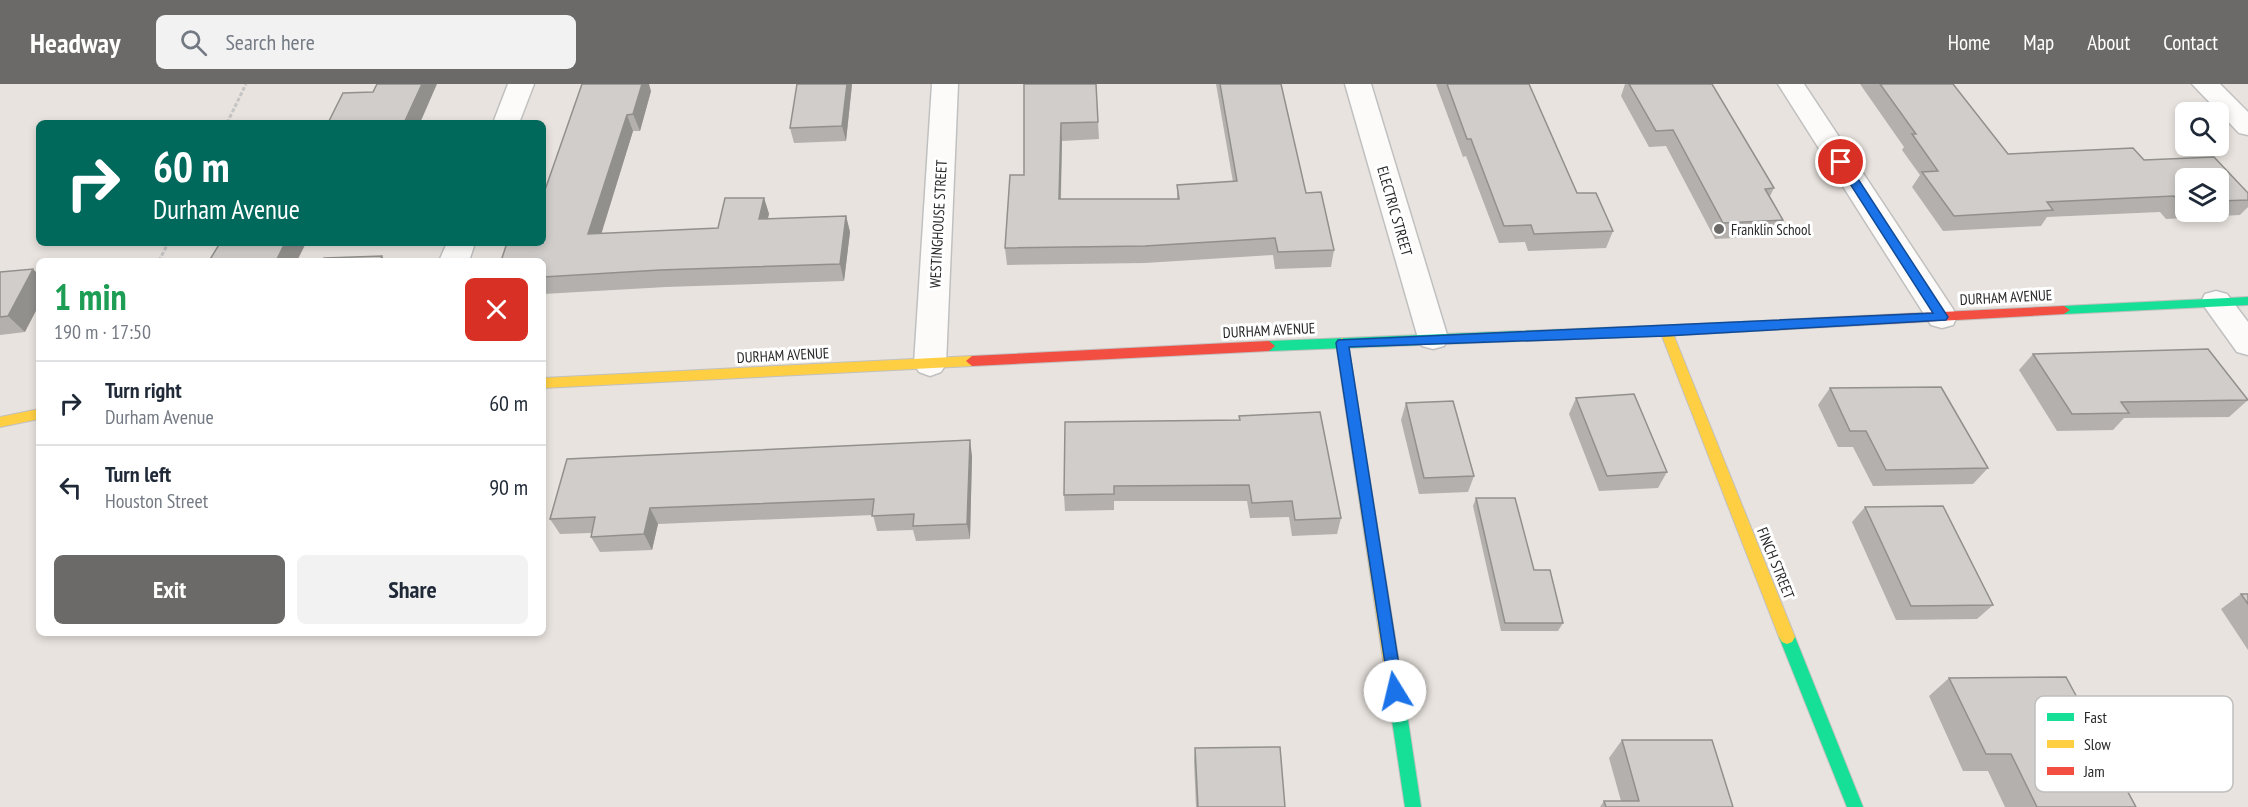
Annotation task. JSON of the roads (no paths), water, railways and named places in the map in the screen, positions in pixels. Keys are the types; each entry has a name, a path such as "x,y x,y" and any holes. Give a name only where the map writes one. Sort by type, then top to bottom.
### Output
{"street":[{"path":"507,120 521,84"},
{"name":"WESTINGHOUSE STREET","path":"930,364 945,84"},
{"name":"ELECTRIC STREET","path":"1358,84 1433,338"},
{"path":"1791,84 1942,317"},
{"path":"2205,84 2248,127"},
{"name":"DURHAM AVENUE","path":"546,383 1433,338 1666,331 2248,300"},
{"path":"2216,302 2248,344"},
{"name":"FINCH STREET","path":"1666,331 1855,807"},
{"path":"1342,343 1413,807"},
{"path":"0,422 36,415"}],"place":[{"name":"Franklin School","path":"1719,229"}]}
